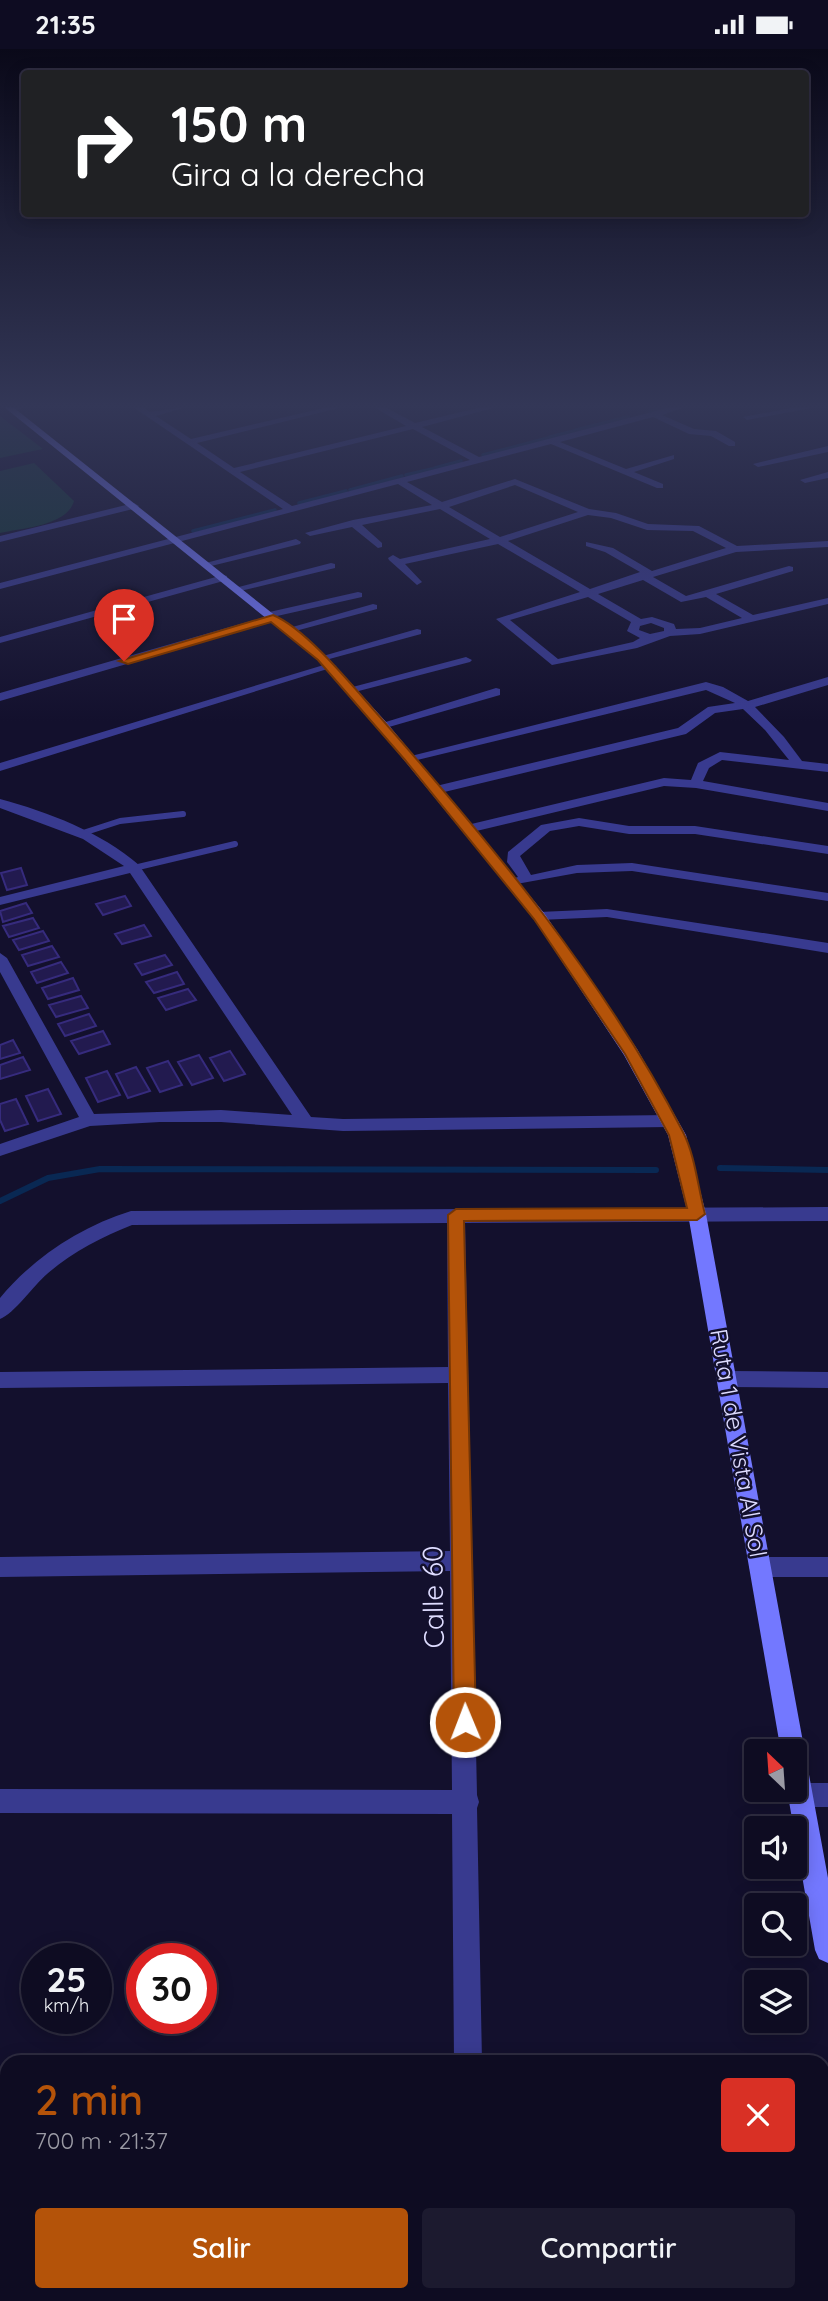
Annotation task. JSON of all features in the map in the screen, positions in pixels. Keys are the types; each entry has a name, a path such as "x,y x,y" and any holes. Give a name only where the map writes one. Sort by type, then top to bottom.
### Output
{"street":[{"path":"0,539 109,512"},
{"name":"Ruta 1 de Vista Al Sol","path":"142,512 326,662 351,689 538,916 631,1053 674,1128 697,1214 791,1739"},
{"path":"0,586 172,536 266,512"},
{"path":"310,533 409,512"},
{"path":"452,512 638,622 663,622 670,626 670,633"},
{"path":"417,582 394,559 500,540 587,512"},
{"path":"588,512 613,515 647,527 688,526 735,549"},
{"path":"353,523 378,545"},
{"path":"207,564 296,542"},
{"path":"590,544 609,550 685,600 789,569"},
{"path":"827,545 735,549 502,619 503,623 556,663 637,645 649,638 670,633 752,619 828,601"},
{"path":"236,589 331,566"},
{"path":"0,640 223,578"},
{"path":"708,594 752,619"},
{"path":"0,697 271,617 358,595"},
{"path":"288,630 373,607"},
{"path":"638,622 633,626 633,631 649,638"},
{"path":"0,768 417,632"},
{"path":"351,689 466,660"},
{"path":"436,790 682,731 712,711 747,705 828,681"},
{"path":"409,758 695,687 716,688 747,705 774,733 797,763"},
{"path":"382,725 496,692"},
{"path":"696,784 703,766 720,756 828,768"},
{"path":"468,829 646,784 696,784 828,807"},
{"path":"0,803 83,833 118,852 134,868 307,1124"},
{"path":"527,879 514,862 513,855 546,828 579,822 629,831 695,831 828,850"},
{"path":"512,882 577,869 632,867 828,897"},
{"path":"0,901 134,868"},
{"path":"538,916 607,913 828,948"},
{"path":"0,958 89,1120"},
{"path":"0,1150 89,1120 221,1116 307,1124 674,1128"},
{"path":"0,1311 18,1289 54,1257 93,1233 131,1219 828,1214"},
{"name":"Calle 60","path":"456,1215 467,1803 468,2055"},
{"path":"0,1380 460,1375"},
{"path":"727,1379 828,1380"},
{"path":"0,1567 462,1561"},
{"path":"760,1567 828,1567"},
{"path":"807,1795 828,1795"},
{"path":"0,1801 467,1803"},
{"path":"802,1803 828,1950"}],"lane":[{"path":"83,833 120,821 183,814"},
{"path":"134,868 235,844"}],"green space":[{"path":"0,512 67,512 43,525 0,533"}],"building":[{"path":"21,868 27,885 7,890 1,873"},
{"path":"125,896 131,906 103,915 96,904"},
{"path":"26,903 32,913 3,922 0,911"},
{"path":"33,918 39,928 9,937 3,926"},
{"path":"144,925 151,936 122,944 115,934"},
{"path":"43,931 49,941 19,950 13,940"},
{"path":"52,946 59,957 28,966 22,955"},
{"path":"165,955 172,965 142,975 135,964"},
{"path":"61,962 68,973 37,983 31,972"},
{"path":"177,972 184,984 154,993 146,982"},
{"path":"73,978 79,990 48,999 42,988"},
{"path":"188,989 196,1000 166,1010 158,998"},
{"path":"81,996 88,1008 56,1017 49,1005"},
{"path":"89,1014 96,1026 65,1036 58,1024"},
{"path":"103,1031 110,1044 79,1054 71,1041"},
{"path":"13,1040 20,1053 0,1059 0,1045"},
{"path":"230,1051 245,1074 224,1081 210,1058"},
{"path":"199,1055 213,1078 192,1085 178,1062"},
{"path":"23,1057 30,1070 0,1079 0,1065"},
{"path":"168,1061 182,1085 160,1092 147,1068"},
{"path":"136,1067 150,1091 128,1098 116,1074"},
{"path":"107,1071 120,1095 98,1102 86,1078"},
{"path":"48,1089 61,1114 38,1121 26,1096"},
{"path":"16,1099 28,1124 5,1131 0,1120 0,1104"}],"waterway":[{"path":"193,531 267,512"},
{"path":"720,1168 828,1170"},
{"path":"0,1201 48,1178 100,1169 656,1170"}],"route":[{"path":"124,661 273,618 322,658 409,758 538,916 631,1053 677,1135 697,1214 456,1215 465,1722"}]}
